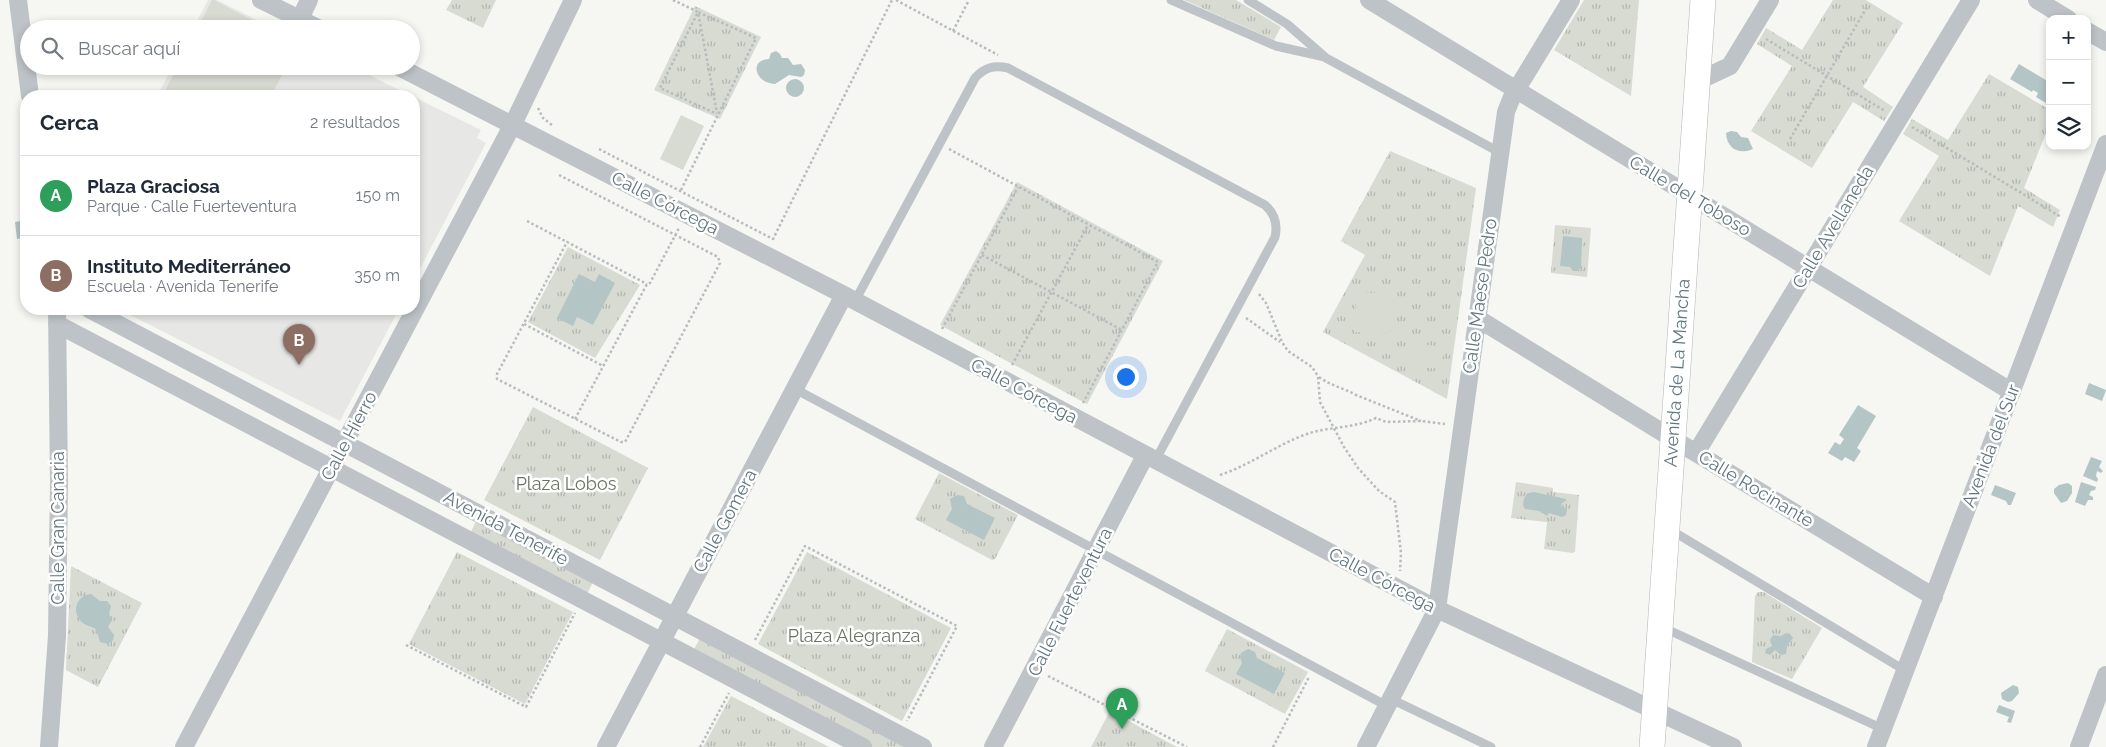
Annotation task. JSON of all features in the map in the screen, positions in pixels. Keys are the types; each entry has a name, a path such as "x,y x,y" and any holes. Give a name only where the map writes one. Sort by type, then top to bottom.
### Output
{"main road":[{"name":"Avenida de La Mancha","path":"1652,747 1703,0"}],"street":[{"path":"18,0 20,20"},
{"path":"262,0 300,19 309,0"},
{"name":"Calle Hierro","path":"420,301 513,124 573,0"},
{"name":"Calle del Toboso","path":"1368,0 2012,392"},
{"name":"Calle Maese Pedro","path":"1366,747 1437,609 1506,112 1516,90 1571,0"},
{"path":"1698,81 1730,66 1770,0"},
{"name":"Calle Avellaneda","path":"1696,453 1971,0"},
{"path":"2037,0 2061,15"},
{"path":"2091,33 2106,42"},
{"path":"27,75 29,90"},
{"name":"Calle Córcega","path":"414,75 850,298 1150,459 1437,609 1733,747"},
{"name":"Avenida del Sur","path":"1876,747 2106,144"},
{"name":"Calle Gomera","path":"606,747 794,388 850,298"},
{"name":"Avenida Tenerife","path":"100,315 923,747"},
{"name":"Calle Hierro","path":"184,747 412,315"},
{"name":"Avenida Tenerife","path":"57,316 332,468 863,747"},
{"name":"Calle Gran Canaria","path":"49,747 57,636 57,316"},
{"name":"Calle Rocinante","path":"1477,318 1934,597"},
{"name":"Calle Fuerteventura","path":"993,747 1097,550 1150,459"},
{"path":"2079,747 2106,675"}],"lane":[{"path":"1171,0 1276,46 1326,58"},
{"path":"1248,0 1287,24 1326,58 1499,152"},
{"path":"850,298 975,78 985,69 992,66 1008,68 1230,187 1271,210 1277,222 1275,237 1150,459"},
{"path":"794,388 1314,667 1389,703 1491,747"},
{"path":"1667,527 1906,671"},
{"path":"1660,626 1883,729"}],"path":[{"path":"672,0 756,38 681,190"},
{"path":"593,146 773,238 894,0 1000,56"},
{"path":"953,31 969,0"},
{"path":"1790,139 1867,7"},
{"path":"698,12 660,88 717,114"},
{"path":"698,12 717,114"},
{"path":"538,104 543,118 558,129"},
{"path":"947,148 1158,262 1082,404"},
{"path":"559,175 718,257 720,263 627,440 621,442 497,379 497,374 567,242"},
{"path":"934,325 942,329 1018,187"},
{"path":"527,221 647,284"},
{"path":"1012,366 1088,224"},
{"path":"575,419 647,284 650,283 681,225"},
{"path":"982,255 1122,330"},
{"path":"1255,292 1264,299 1282,342 1288,350 1312,367 1318,376 1331,386 1347,390 1356,396 1373,400 1421,421"},
{"path":"1243,316 1282,342"},
{"path":"524,324 603,366"},
{"path":"1318,376 1320,402 1333,428 1358,468 1379,491 1395,502 1401,553 1400,574"},
{"path":"1216,476 1240,468 1273,448 1306,434 1359,425 1376,418 1386,422 1421,421 1446,424"},
{"path":"754,644 805,546 957,626 906,724"},
{"path":"406,645 526,708 576,611"},
{"path":"1273,747 1314,667"},
{"path":"1035,669 1187,747"},
{"path":"700,747 729,692"}],"shaded area":[{"path":"208,0 217,0 257,20 198,20"},
{"path":"776,51 782,58 788,58 793,65 801,64 805,70 804,75 801,77 789,75 775,84 763,80 757,72 758,63 769,59 771,53"},
{"path":"2019,64 2046,80 2046,103 2036,97 2038,93 2033,90 2032,92 2010,79"},
{"path":"168,75 369,75 399,90 160,90"},
{"path":"795,79 801,82 804,88 801,94 795,97 789,94 786,88 789,82"},
{"path":"420,100 481,130 477,138 486,143 420,269"},
{"path":"1731,131 1737,132 1741,137 1748,138 1753,149 1739,151 1731,147 1726,133"},
{"path":"20,221 20,238 17,239 15,222"},
{"path":"1563,236 1582,238 1581,268 1577,271 1573,271 1570,267 1560,266"},
{"path":"579,274 595,282 599,274 615,283 593,325 577,317 573,326 557,318"},
{"path":"130,315 396,315 340,421"},
{"path":"2089,383 2106,390 2102,401 2085,394"},
{"path":"1858,405 1876,416 1857,448 1861,451 1854,462 1845,457 1842,461 1828,453 1835,442 1840,445 1844,439 1839,435"},
{"path":"2091,457 2102,461 2099,467 2103,471 2101,473 2097,471 2097,482 2083,476"},
{"path":"2081,482 2096,487 2089,495 2093,497 2093,500 2088,500 2085,506 2075,502"},
{"path":"2068,483 2072,486 2072,493 2067,501 2061,503 2054,493 2054,489 2059,485"},
{"path":"1995,485 2016,493 2011,505 1991,495"},
{"path":"1534,492 1566,499 1561,507 1567,509 1566,515 1562,517 1549,513 1547,516 1539,511 1525,509 1523,503 1525,496 1528,493"},
{"path":"957,495 964,496 967,504 995,518 984,540 946,520 952,509 950,499"},
{"path":"91,594 100,601 107,601 111,606 109,614 112,620 108,627 114,635 113,640 108,644 100,642 96,629 83,623 76,613 79,600"},
{"path":"1786,633 1790,634 1793,638 1787,646 1786,654 1781,655 1775,650 1770,655 1765,653 1766,649 1772,646 1770,640 1773,635 1781,636"},
{"path":"1248,649 1255,652 1257,658 1285,673 1274,694 1236,674 1242,663 1241,653"},
{"path":"2013,685 2018,687 2019,693 2012,701 2008,702 2002,699 2001,693"},
{"path":"1999,705 2015,711 2011,723 2007,722 2009,717 1996,712"}],"green space":[{"path":"212,0 214,0 252,20 202,20"},
{"path":"452,0 496,0 483,28 446,10"},
{"path":"1184,0 1236,0 1281,27 1274,40"},
{"path":"1584,0 1639,0 1631,96 1554,50"},
{"path":"1833,0 1866,0 1903,23 1863,87 1893,107 1884,121 1853,102 1812,168 1751,131 1792,66 1757,44 1766,28 1802,50"},
{"path":"695,6 761,37 720,119 654,90"},
{"path":"1989,74 2046,108 2046,133 2024,188 2060,210 2053,227 2018,206 1990,276 1899,221 1939,156 1903,134 1912,119 1948,140"},
{"path":"173,75 282,75 274,90 165,90"},
{"path":"681,115 704,126 683,170 660,159"},
{"path":"1390,151 1476,188 1447,399 1323,332 1365,255 1341,241"},
{"path":"1017,182 1163,261 1087,404 940,325"},
{"path":"1555,225 1591,228 1587,277 1551,273"},
{"path":"568,247 640,285 595,358 528,322"},
{"path":"1357,292 1393,294 1390,334 1354,332"},
{"path":"1406,344 1444,346 1442,369 1405,366"},
{"name":"Plaza Lobos","path":"533,407 648,468 600,560 484,500"},
{"path":"939,473 1018,515 995,559 992,560 915,519"},
{"path":"1516,482 1553,488 1553,492 1579,495 1575,552 1544,549 1547,522 1511,518"},
{"path":"477,519 594,580 586,596 470,534"},
{"path":"457,552 573,612 525,704 409,644"},
{"name":"Plaza Alegranza","path":"807,552 951,628 902,721 758,644"},
{"path":"71,566 142,603 98,687 66,670"},
{"path":"1758,592 1764,592 1822,628 1792,679 1752,662 1755,596"},
{"path":"1227,629 1308,672 1285,714 1205,671"},
{"path":"701,636 913,747 870,747 692,653"},
{"path":"731,696 829,747 703,747"},
{"path":"1110,711 1177,747 1091,747"}],"place":[{"name":"Instituto Mediterráneo","path":"299,365"},
{"name":"Plaza Graciosa","path":"1122,729"}]}
